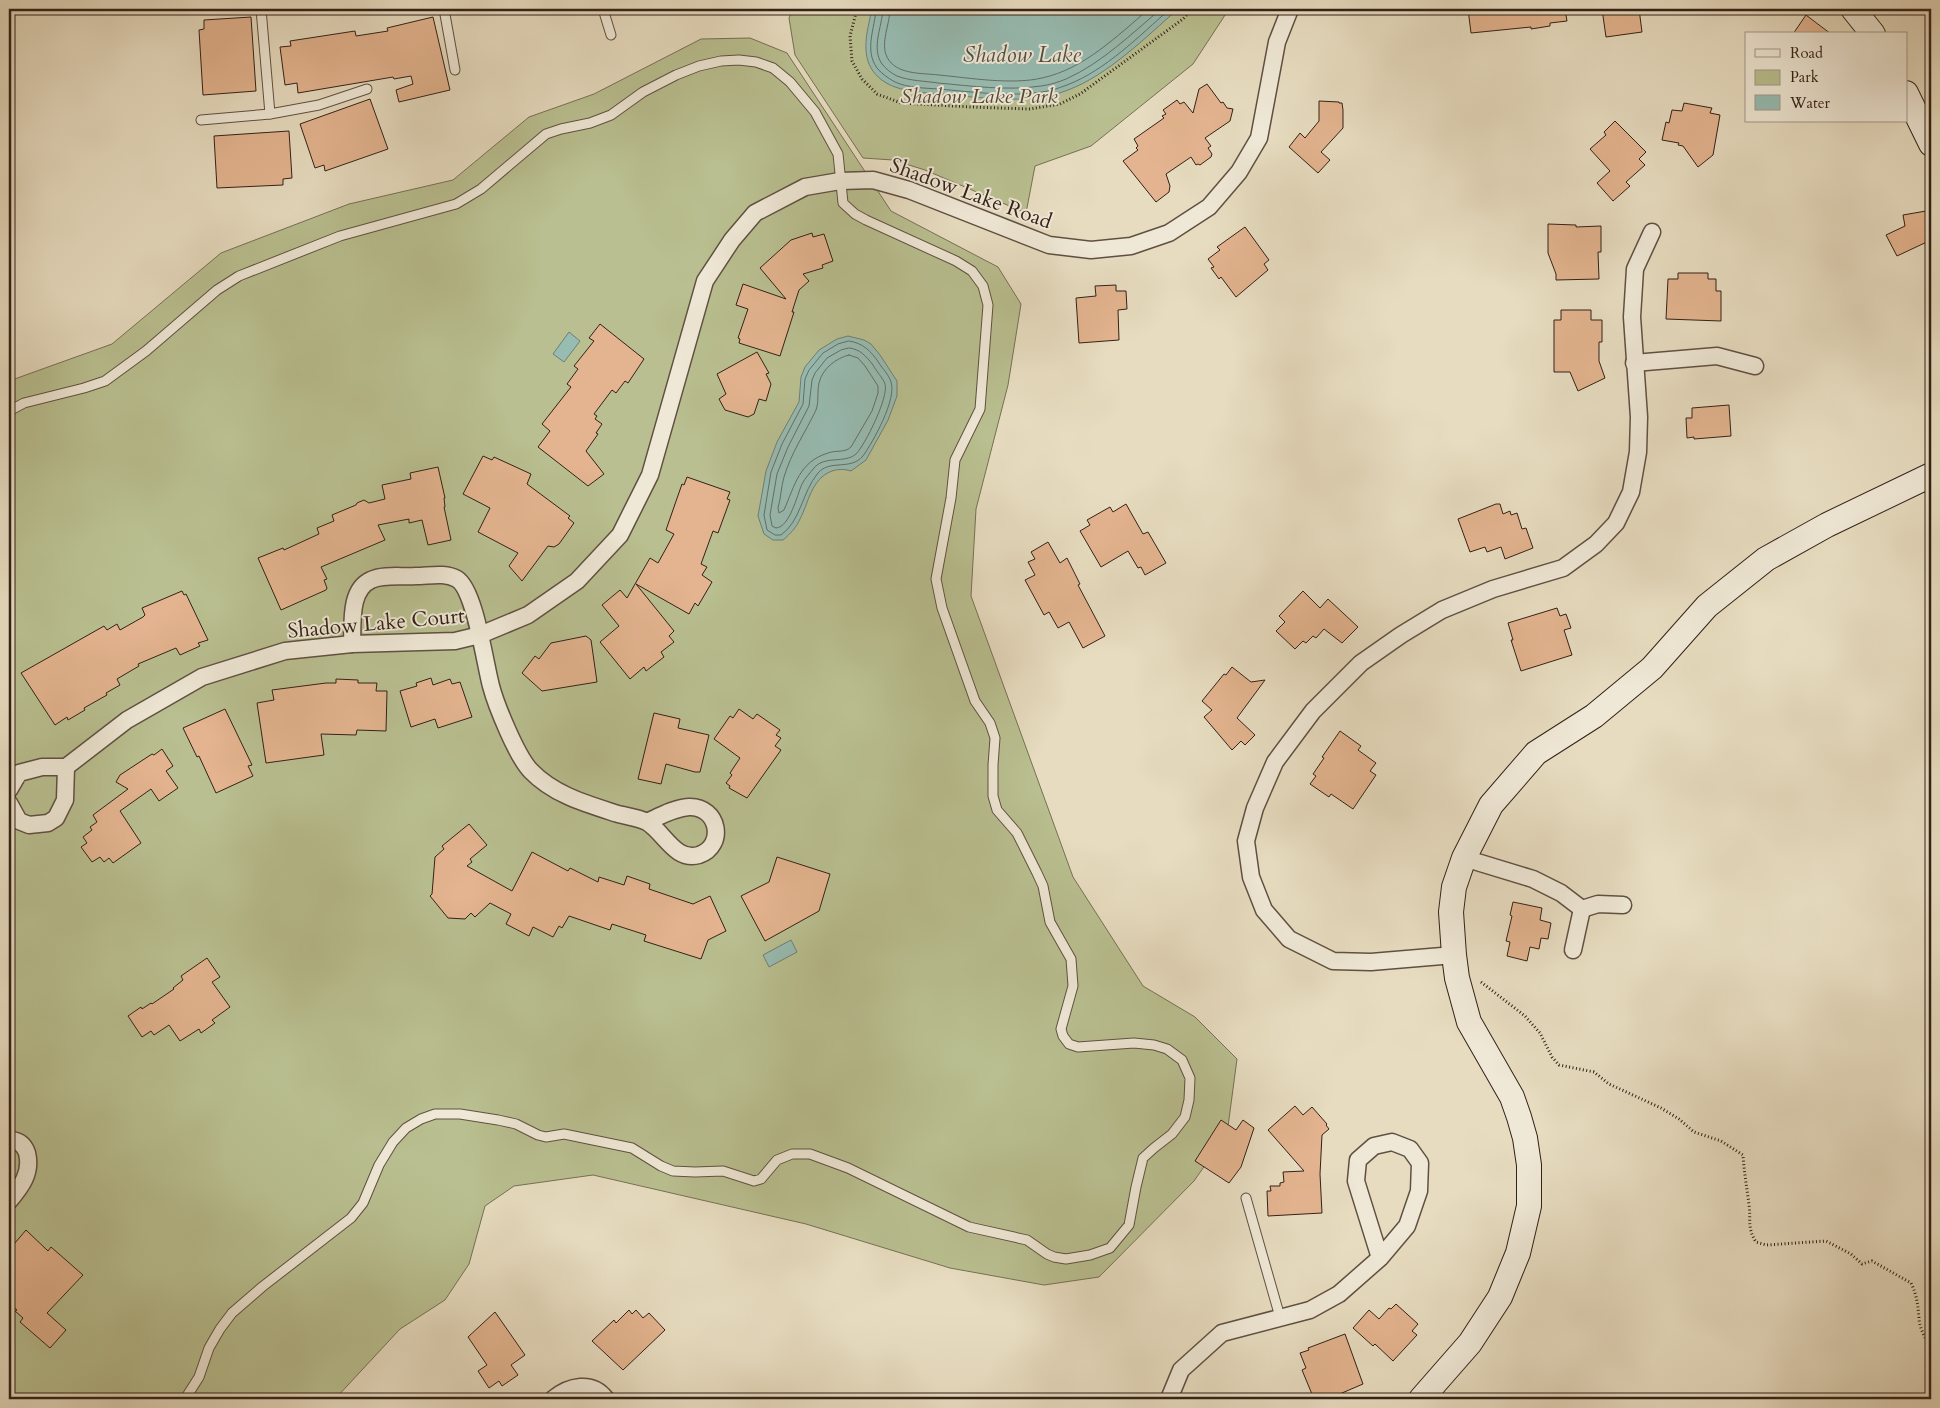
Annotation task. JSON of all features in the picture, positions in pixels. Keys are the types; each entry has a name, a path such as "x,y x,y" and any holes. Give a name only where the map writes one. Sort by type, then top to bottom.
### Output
{"street":[{"name":"Shadow Lake Road","path":"480,635 528,615 577,581 620,535 650,475 705,280 732,240 754,213 805,186 840,181 873,180 909,190 1049,245 1091,250 1131,246 1170,233 1209,207 1240,172 1259,138 1277,42 1290,9"},
{"path":"1853,9 1871,32"},
{"path":"1908,97 1931,144"},
{"path":"1454,955 1371,962 1334,961 1289,939 1264,910 1252,877 1246,842 1254,808 1275,762 1313,711 1361,663 1401,635 1442,610 1493,589 1562,568 1596,544 1616,522 1631,492 1638,452 1639,416 1632,317 1635,268 1652,232"},
{"path":"1634,363 1716,356 1755,366"},
{"path":"1421,1399 1470,1343 1500,1297 1518,1253 1529,1206 1529,1165 1526,1138 1512,1097 1469,1022 1457,978 1454,955 1451,912 1454,887 1464,858 1491,805 1536,753 1594,716 1652,668 1707,606 1766,559 1827,525 1931,475"},
{"path":"352,644 355,599 362,584 376,578 446,575 458,580 467,592 480,635 491,686 510,736 530,770 556,790 583,803 647,822"},
{"name":"Shadow Lake Court","path":"66,766 127,720 202,677 285,651 352,644 455,641 480,635"},
{"path":"9,790 18,773 42,767 66,766 65,800 56,818 48,823 29,825 19,821 9,803"},
{"path":"1464,858 1533,879 1562,893 1582,910"},
{"path":"1582,910 1598,904 1623,905"},
{"path":"1573,950 1582,910"},
{"path":"9,1139 20,1142 26,1150 29,1163 26,1176 20,1188 9,1201"},
{"path":"1169,1399 1181,1370 1222,1333 1310,1310 1339,1294 1380,1258 1407,1226 1419,1191 1420,1163 1410,1149 1392,1142 1374,1146 1358,1160 1356,1181 1380,1258"},
{"path":"554,1399 572,1387 584,1386 595,1390 606,1399"}],"lane":[{"path":"261,9 270,114"},
{"path":"444,9 455,70"},
{"path":"603,9 611,35"},
{"path":"9,411 24,403 105,381 146,351 217,290 239,276 340,236 456,204 481,189 546,134 590,123 611,115 643,92 676,75 699,66 720,61 740,60 773,68 782,75 815,112 838,154 843,202 855,214 956,261 972,271 983,286 988,306 980,409 955,460 951,498 936,578 938,593 975,701 990,723 995,738 992,764 993,796 997,810 1016,832 1037,873 1043,886 1050,922 1071,959 1073,986 1062,1020 1061,1029 1063,1036 1069,1044 1078,1047 1134,1044 1154,1045 1167,1049 1182,1060 1190,1078 1189,1100 1185,1116 1172,1134 1144,1158 1129,1224 1110,1248 1090,1255 1066,1259 1047,1254 1027,1240 969,1227 848,1168 810,1154 792,1154 777,1160 761,1179 754,1181 723,1170 673,1171 661,1166 632,1148 564,1134 546,1138 516,1124 498,1120 460,1114 435,1114 421,1119 406,1128 393,1142 379,1166 362,1203 350,1218 232,1313 209,1348 199,1377 185,1399"},
{"path":"201,120 270,114 319,105 367,89"},
{"path":"1246,1198 1280,1317"}],"path":[{"path":"857,9 850,36 852,61 862,79 877,94 901,103 1030,108 1060,104 1080,94 1183,19 1192,9"},
{"path":"1481,982 1525,1016 1540,1033 1552,1058 1559,1065 1594,1072 1609,1084 1661,1108 1679,1119 1694,1132 1721,1141 1743,1154 1745,1187 1750,1206 1750,1233 1756,1242 1766,1245 1826,1241 1851,1254 1862,1264 1872,1261 1911,1283 1919,1306 1919,1320 1922,1333 1931,1349"}],"green space":[{"name":"Shadow Lake Park","path":"793,9 1229,9 1193,64 1091,146 1035,166 1026,213 925,170 893,160 863,158 795,55 789,18"},
{"path":"750,38 787,53 891,211 998,267 1021,304 1008,385 976,509 971,596 1073,877 1143,986 1195,1017 1237,1059 1227,1134 1194,1181 1099,1277 1044,1285 950,1268 806,1224 593,1175 514,1186 485,1206 469,1264 445,1300 400,1329 335,1399 9,1399 9,381 112,344 221,253 349,204 453,180 529,117 594,94 701,39"}],"water":[{"name":"Shadow Lake","path":"872,9 1178,9 1140,43 1098,75 1068,90 1049,96 1017,99 917,92 900,89 885,82 873,71 866,54 867,31"},
{"path":"569,332 580,341 564,362 553,354"},
{"path":"848,336 871,344 880,355 897,381 897,396 888,420 866,460 851,471 832,471 819,479 795,528 783,540 773,540 764,534 758,516 766,471 777,442 799,402 801,377 805,367 819,350 837,339"},
{"path":"791,940 797,952 769,967 763,955"}],"building":[{"path":"1468,9 1565,9 1567,21 1550,23 1550,26 1531,29 1531,27 1471,33"},
{"path":"1602,9 1639,9 1642,32 1606,37"},
{"path":"1806,15 1828,32 1794,32"},
{"path":"251,17 256,91 203,95 199,30 204,29 204,20"},
{"path":"433,17 450,90 399,102 396,90 413,84 411,76 394,79 393,77 298,93 297,83 285,85 280,47 291,46 290,41 355,31 356,36 388,31 387,28"},
{"path":"1207,84 1221,103 1223,102 1227,108 1233,109 1230,121 1205,138 1211,146 1208,148 1212,154 1211,157 1200,165 1196,165 1191,157 1166,174 1170,186 1169,192 1156,202 1123,161 1138,150 1134,139 1164,118 1162,116 1166,114 1163,110 1177,100 1180,104 1184,102 1193,113 1199,89"},
{"path":"370,99 388,149 325,171 324,165 315,168 300,124"},
{"path":"1319,101 1342,103 1343,128 1321,152 1330,160 1318,173 1289,147 1300,133 1305,138 1319,121"},
{"path":"1684,103 1712,108 1710,113 1720,115 1713,155 1698,167 1683,146 1678,145 1679,143 1662,140 1666,122 1669,123 1672,110 1682,111"},
{"path":"1615,121 1646,152 1639,159 1645,165 1626,182 1630,186 1613,201 1597,183 1610,171 1590,149 1606,135 1604,132"},
{"path":"289,131 292,178 283,179 283,185 217,188 214,136"},
{"path":"1926,211 1931,240 1897,256 1886,235 1905,226 1903,215"},
{"path":"1548,224 1576,225 1576,227 1601,226 1601,252 1598,252 1599,279 1556,280 1556,274 1548,253"},
{"path":"1245,227 1269,260 1264,264 1268,270 1236,297 1221,277 1219,279 1211,268 1214,267 1208,259 1220,250 1217,247"},
{"path":"812,233 813,237 824,234 833,261 822,265 823,268 803,274 809,281 799,290 780,356 739,343 740,339 738,338 748,309 736,305 743,284 786,299 760,268 791,240"},
{"path":"1678,273 1708,273 1708,279 1716,279 1716,291 1721,291 1721,321 1666,319 1668,279 1678,279"},
{"path":"1116,285 1116,291 1126,291 1127,309 1118,310 1119,340 1079,343 1076,298 1096,296 1095,286"},
{"path":"1561,310 1591,310 1591,320 1602,320 1602,342 1599,342 1599,361 1605,378 1578,391 1570,372 1554,372 1554,320 1561,320"},
{"path":"600,324 644,359 628,383 625,381 616,393 612,390 594,414 597,416 595,419 602,424 596,433 598,434 586,451 604,474 588,486 538,447 550,431 542,424 571,387 567,384 578,369 574,366 594,341 589,338"},
{"path":"757,352 769,373 766,374 771,384 766,401 759,399 754,414 748,417 725,410 719,399 726,394 717,374"},
{"path":"1729,405 1731,436 1687,438 1686,418 1692,418 1692,408"},
{"path":"483,456 492,460 494,457 531,474 527,484 570,516 568,518 574,523 559,544 554,547 548,546 522,581 509,566 518,553 478,532 490,508 463,494"},
{"path":"438,467 451,540 428,545 422,520 409,523 409,519 378,525 385,540 321,567 327,579 324,580 326,590 281,610 258,558 283,548 284,550 319,534 317,528 334,521 332,515 357,503 364,500 369,503 385,499 382,485 411,479 410,473"},
{"path":"687,477 730,492 727,499 730,500 718,533 713,531 701,564 707,567 702,575 712,582 698,606 695,603 689,614 636,584 674,631 669,636 674,642 661,652 664,657 646,671 644,667 630,679 600,642 619,626 602,605 620,590 627,598 650,558 658,563 674,534 666,530 682,484 684,485"},
{"path":"1126,504 1143,534 1148,532 1166,563 1145,575 1141,567 1138,568 1128,551 1101,567 1080,531 1090,525 1087,520 1110,507 1113,512"},
{"path":"1500,504 1503,514 1510,511 1511,515 1517,513 1522,529 1526,528 1533,548 1505,559 1501,547 1487,552 1485,547 1470,552 1458,519"},
{"path":"1048,542 1060,563 1067,558 1080,584 1078,585 1105,636 1083,648 1069,622 1058,628 1049,612 1044,615 1025,580 1035,575 1028,562 1035,559 1031,552"},
{"path":"182,591 184,595 186,594 208,640 198,643 200,646 180,655 176,648 138,664 139,666 117,679 120,685 106,693 107,695 68,720 67,717 55,725 21,673 104,626 107,630 117,624 120,630 145,615 142,608"},
{"path":"1303,591 1320,608 1328,599 1358,627 1342,643 1324,629 1316,638 1313,636 1306,643 1303,641 1295,649 1276,631 1285,622 1279,616"},
{"path":"1557,608 1560,616 1566,614 1571,628 1564,630 1572,655 1521,671 1511,640 1513,640 1508,623"},
{"path":"586,636 591,640 597,682 542,691 522,673 535,656 539,659 551,643"},
{"path":"1232,667 1251,682 1265,680 1237,718 1255,735 1245,745 1241,741 1232,750 1204,717 1212,710 1202,701"},
{"path":"431,678 433,685 450,679 452,684 460,682 472,717 438,728 435,719 411,727 400,691 417,686 416,683"},
{"path":"336,679 358,680 358,683 377,683 376,691 387,691 386,731 357,730 356,735 321,734 324,755 266,763 257,703 274,700 272,690 336,683"},
{"path":"225,709 252,765 248,766 253,776 216,793 199,756 197,757 183,728"},
{"path":"739,709 753,719 757,714 780,730 776,735 781,738 775,746 781,750 747,798 729,788 730,786 726,783 740,758 714,739 730,716 733,718"},
{"path":"654,713 680,719 678,728 709,735 700,772 666,764 661,784 638,779"},
{"path":"1340,731 1361,746 1358,750 1376,763 1370,771 1376,775 1353,809 1331,794 1329,797 1310,784 1316,776 1313,774 1324,758 1322,757"},
{"path":"162,749 173,766 166,771 178,788 159,801 151,789 120,811 141,843 113,863 109,858 104,862 100,857 92,862 81,847 87,843 83,837 92,830 90,827 97,822 93,815 128,789 116,782 120,775"},
{"path":"469,824 487,845 470,859 472,862 467,866 512,891 532,852 568,871 570,868 598,882 599,877 624,885 627,876 650,884 649,889 693,904 710,896 726,931 708,940 701,959 644,941 646,935 612,924 610,930 569,916 562,928 559,926 553,937 533,927 529,936 506,924 511,914 490,903 475,917 471,913 465,919 448,918 430,896 432,894 435,857 444,849 442,846"},
{"path":"777,857 830,874 819,911 765,941 741,896 769,882"},
{"path":"1513,902 1542,908 1540,920 1551,923 1548,939 1541,938 1539,949 1530,947 1527,961 1507,956 1510,942 1506,941"},
{"path":"207,958 220,977 212,982 230,1007 212,1020 215,1023 201,1033 199,1029 180,1041 169,1025 154,1035 151,1031 142,1037 128,1016 141,1007 142,1009 152,1004 174,989 183,980 181,976"},
{"path":"1295,1106 1303,1115 1312,1107 1329,1129 1322,1135 1320,1174 1322,1213 1268,1216 1267,1191 1271,1191 1270,1186 1280,1186 1280,1183 1284,1182 1283,1172 1304,1171 1268,1130"},
{"path":"1221,1120 1236,1130 1243,1120 1254,1128 1241,1167 1229,1183 1195,1161"},
{"path":"26,1230 48,1251 51,1247 83,1275 47,1313 66,1330 50,1348 20,1322 23,1318 15,1311 17,1310 12,1305 15,1302 9,1296 9,1250"},
{"path":"1396,1304 1418,1324 1412,1331 1417,1335 1393,1361 1375,1344 1373,1346 1353,1328 1369,1310 1379,1319 1389,1308 1391,1309"},
{"path":"629,1310 632,1314 636,1310 643,1318 649,1313 665,1330 623,1370 592,1341 614,1320 616,1323"},
{"path":"495,1312 525,1355 511,1365 518,1375 502,1386 499,1381 489,1388 478,1371 487,1365 468,1337"},
{"path":"1345,1334 1363,1384 1328,1399 1314,1399 1302,1370 1306,1368 1300,1353"}]}
